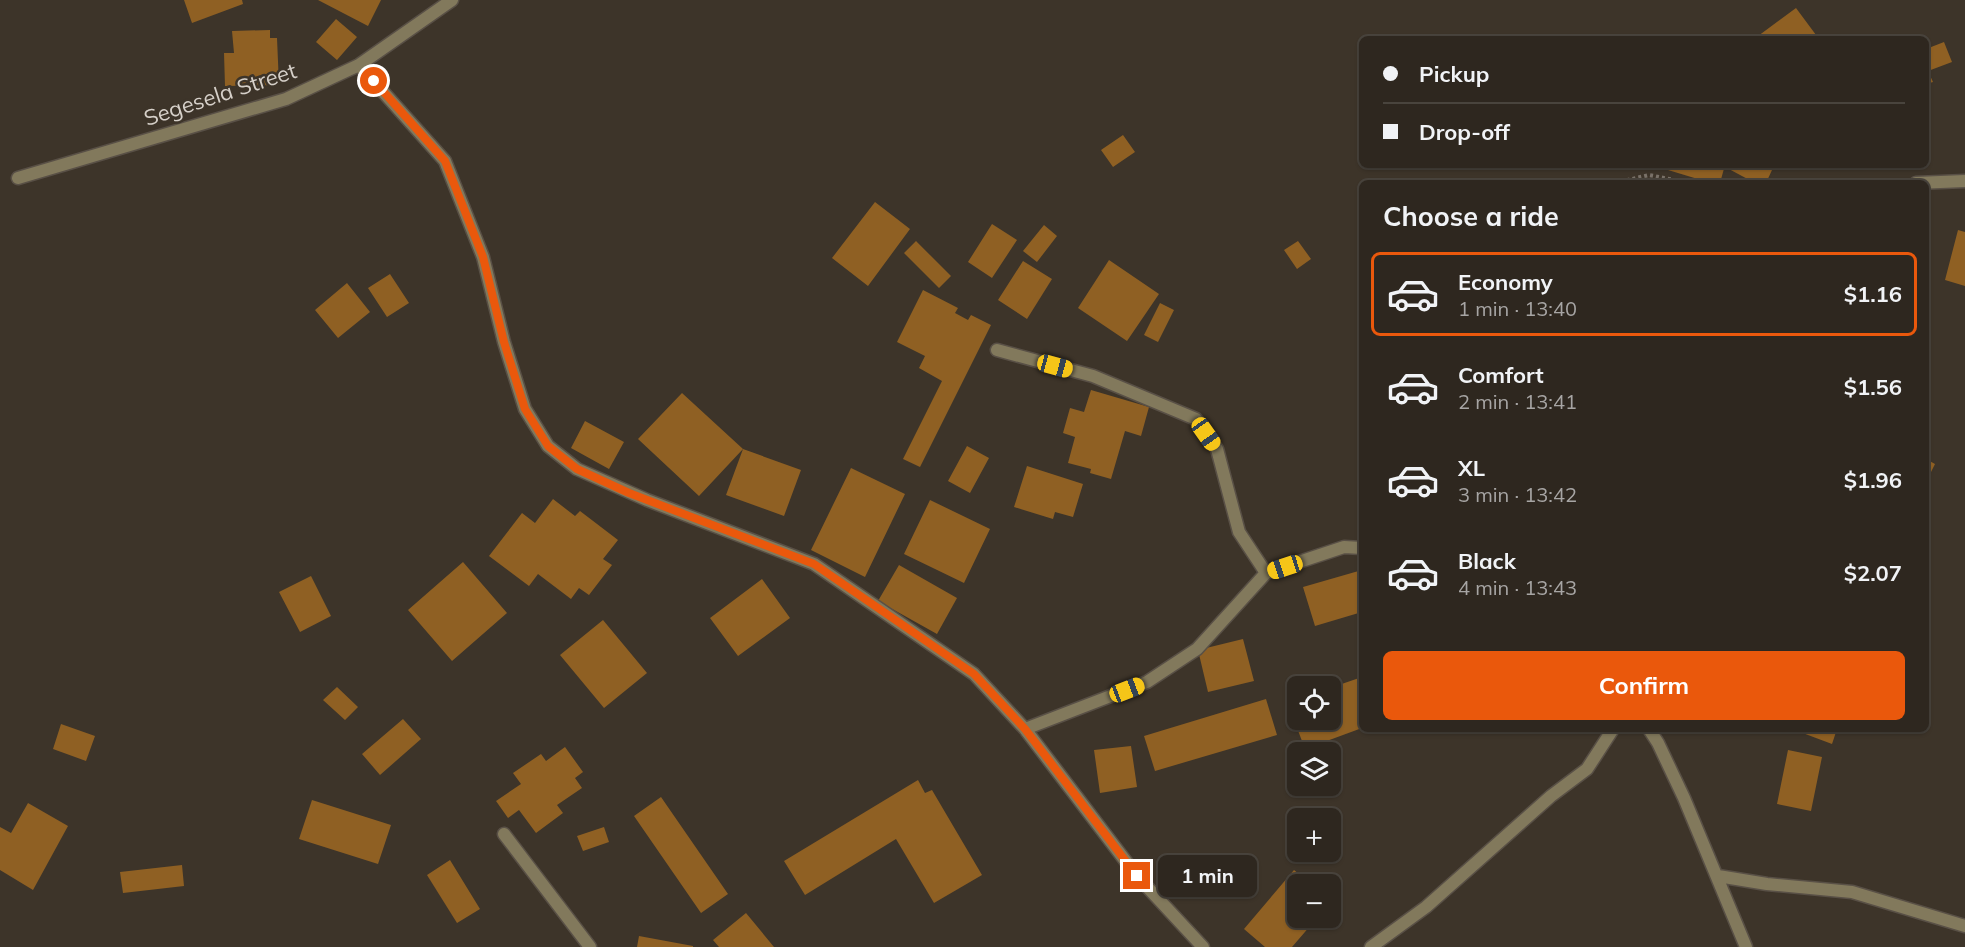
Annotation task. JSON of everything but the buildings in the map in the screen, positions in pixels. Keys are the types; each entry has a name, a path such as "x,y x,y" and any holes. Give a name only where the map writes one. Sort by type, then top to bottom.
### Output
{"street":[{"name":"Segesela Street","path":"18,178 286,99 359,65 452,0"},
{"path":"359,65 445,161 483,257 504,342 525,409 548,446 577,469 647,500 814,564 974,674 1025,729 1137,876 1203,947"},
{"path":"1929,181 1965,181"},
{"path":"997,350 1094,376 1196,419 1217,449 1239,532 1266,573"},
{"path":"1025,729 1147,682 1197,649 1266,573 1344,547 1359,548"},
{"path":"1371,947 1426,907 1551,796 1587,769 1611,732"},
{"path":"1651,732 1663,752 1718,876 1746,947"},
{"path":"504,834 590,947"},
{"path":"1718,876 1767,884 1852,892 1965,926"}],"path":[{"path":"1628,180 1649,175 1674,180"}],"route":[{"path":"374,81 445,161 483,257 504,342 525,409 548,446 577,469 629,493 814,564 974,674 1025,729 1137,876"}]}
